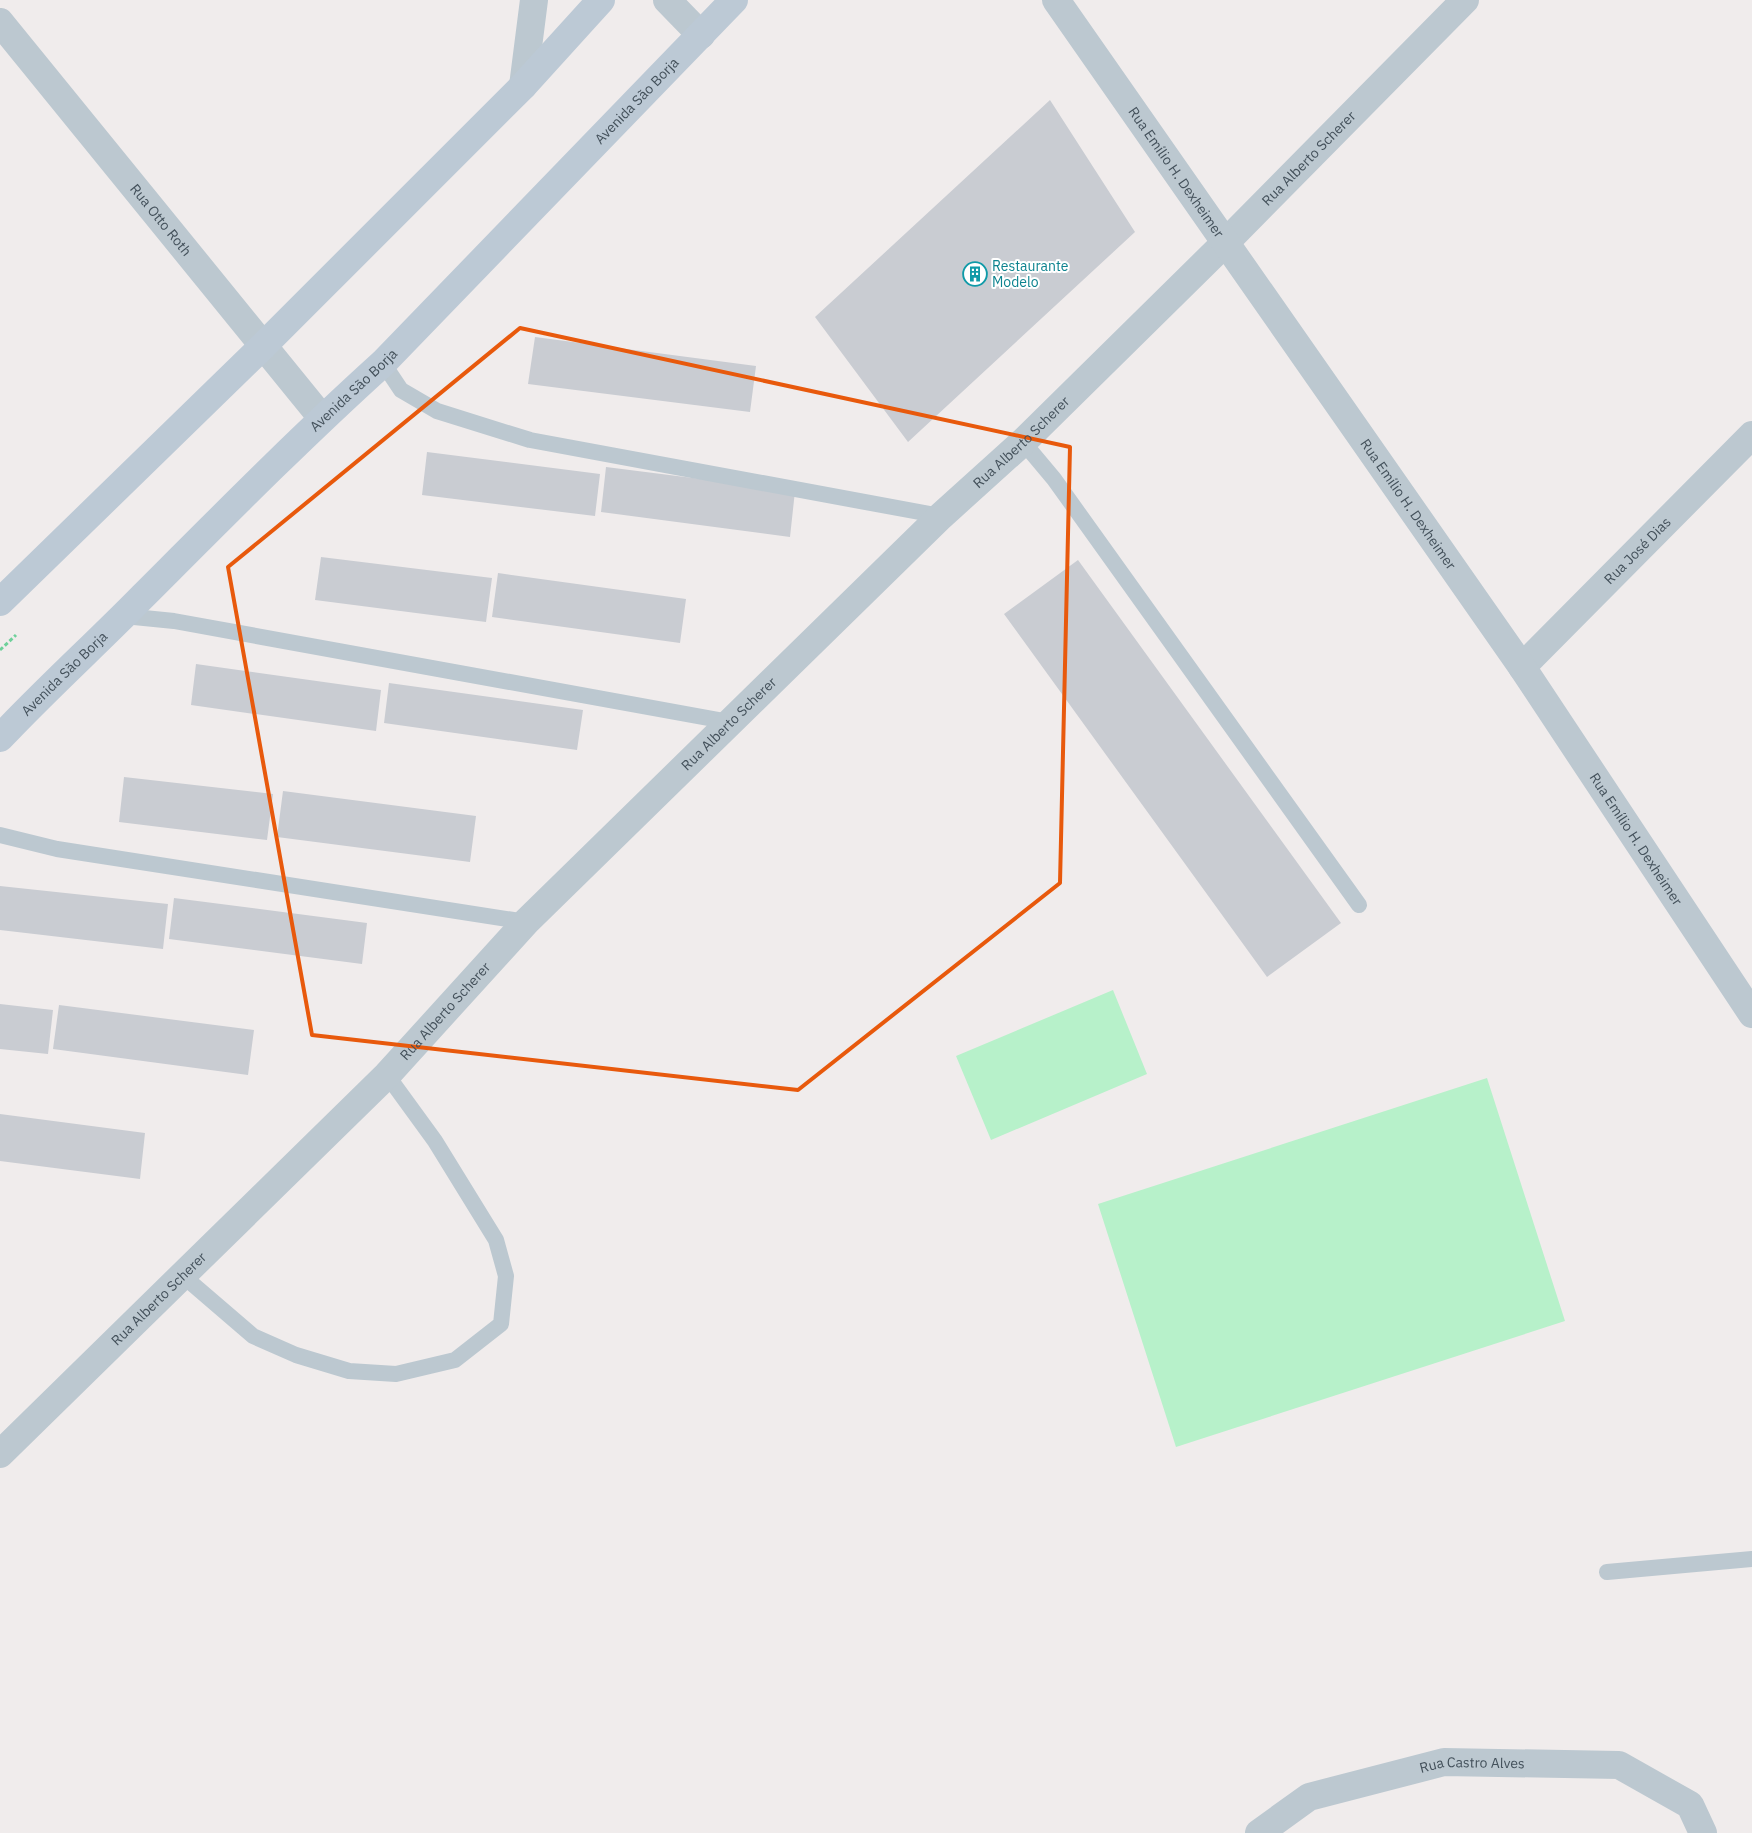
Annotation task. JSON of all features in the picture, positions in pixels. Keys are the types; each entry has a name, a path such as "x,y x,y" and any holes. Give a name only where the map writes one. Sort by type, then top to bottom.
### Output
{"main road":[{"path":"0,602 264,345 523,86 601,0"},
{"name":"Avenida São Borja","path":"0,738 23,713 124,616 322,418 382,363 734,0"}],"street":[{"path":"523,86 534,0"},
{"path":"667,0 700,35"},
{"name":"Rua Emílio H. Dexheimer","path":"1056,0 1522,667 1752,1014"},
{"name":"Rua Alberto Scherer","path":"0,1454 387,1075 526,922 942,516 1023,442 1465,0"},
{"name":"Rua Otto Roth","path":"0,22 322,418"},
{"name":"Rua José Dias","path":"1522,667 1752,434"},
{"name":"Rua Castro Alves","path":"1259,1833 1309,1797 1444,1762 1619,1765 1690,1805 1703,1833"}],"lane":[{"path":"382,363 401,390 438,412 530,440 942,516"},
{"path":"1023,442 1054,479 1359,904"},
{"path":"124,616 174,621 730,722"},
{"path":"0,835 57,849 526,922"},
{"path":"182,1276 253,1336 296,1355 349,1371 396,1374 455,1360 501,1324 506,1276 496,1240 435,1141 387,1075"},
{"path":"1607,1572 1752,1559"}],"highlighted area":[{"path":"520,328 1070,447 1060,883 798,1090 312,1035 228,567"}],"green space":[{"path":"1113,990 1147,1074 991,1140 956,1056"},
{"path":"1487,1078 1565,1321 1176,1447 1098,1204"}],"building":[{"name":"Restaurante Modelo","path":"1050,100 1135,232 908,442 815,317"},
{"path":"535,337 756,366 750,412 528,384"},
{"path":"427,452 600,474 595,516 422,495"},
{"path":"606,467 795,491 790,537 601,512"},
{"path":"321,557 492,578 486,622 315,600"},
{"path":"1078,560 1341,923 1267,977 1004,614"},
{"path":"498,573 686,599 680,643 492,617"},
{"path":"196,664 381,690 376,731 191,705"},
{"path":"389,683 583,710 577,750 384,723"},
{"path":"124,777 273,794 267,840 119,822"},
{"path":"283,791 476,816 470,862 277,837"},
{"path":"0,886 168,904 163,949 0,930"},
{"path":"174,898 367,923 362,964 169,939"},
{"path":"0,1004 53,1010 48,1054 0,1049"},
{"path":"59,1005 254,1030 248,1075 53,1049"},
{"path":"0,1114 145,1133 140,1179 0,1161"}],"place":[{"name":"Restaurante Modelo","path":"975,274"}]}
